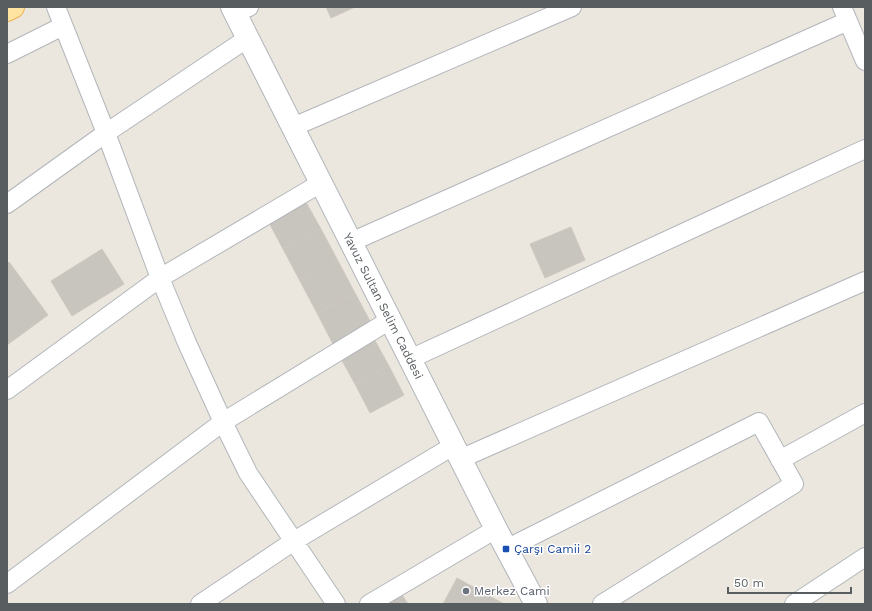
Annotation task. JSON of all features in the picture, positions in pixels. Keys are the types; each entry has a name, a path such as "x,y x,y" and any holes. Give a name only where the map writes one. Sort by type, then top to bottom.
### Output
{"main road":[{"path":"7,10 13,7"},
{"name":"Yavuz Sultan Selim Caddesi","path":"239,9 248,38 292,127 506,549 536,604"}],"street":[{"path":"56,7 106,133 160,278 187,343 223,422 248,473 336,604"},
{"path":"292,127 572,7"},
{"path":"351,242 845,14 865,62"},
{"path":"7,54 63,26"},
{"path":"7,204 106,133 248,38"},
{"path":"410,359 865,150"},
{"path":"7,390 160,278 321,183"},
{"path":"200,604 294,541 457,452 865,281"},
{"path":"7,584 223,422 390,320"},
{"path":"780,460 865,413"},
{"path":"506,549 759,422 794,484 602,604"},
{"path":"369,604 496,529"},
{"path":"794,604 865,557"}],"building":[{"path":"326,7 355,7 331,18"},
{"path":"303,197 321,229 283,249 266,217"},
{"path":"571,227 585,260 545,278 530,244"},
{"path":"321,229 338,261 300,281 283,249"},
{"path":"102,249 124,284 72,316 51,281"},
{"path":"338,261 355,293 317,313 300,281"},
{"path":"9,262 48,315 7,345 7,264"},
{"path":"355,293 372,325 334,346 317,313"},
{"path":"373,337 389,366 355,384 339,355"},
{"path":"389,366 404,395 370,413 355,384"},
{"name":"Merkez Cami","path":"457,578 504,604 443,604"},
{"path":"402,595 408,604 389,604"}],"place":[{"name":"Çarşı Camii 2","path":"506,549"},
{"name":"Merkez Cami","path":"466,591"}]}
